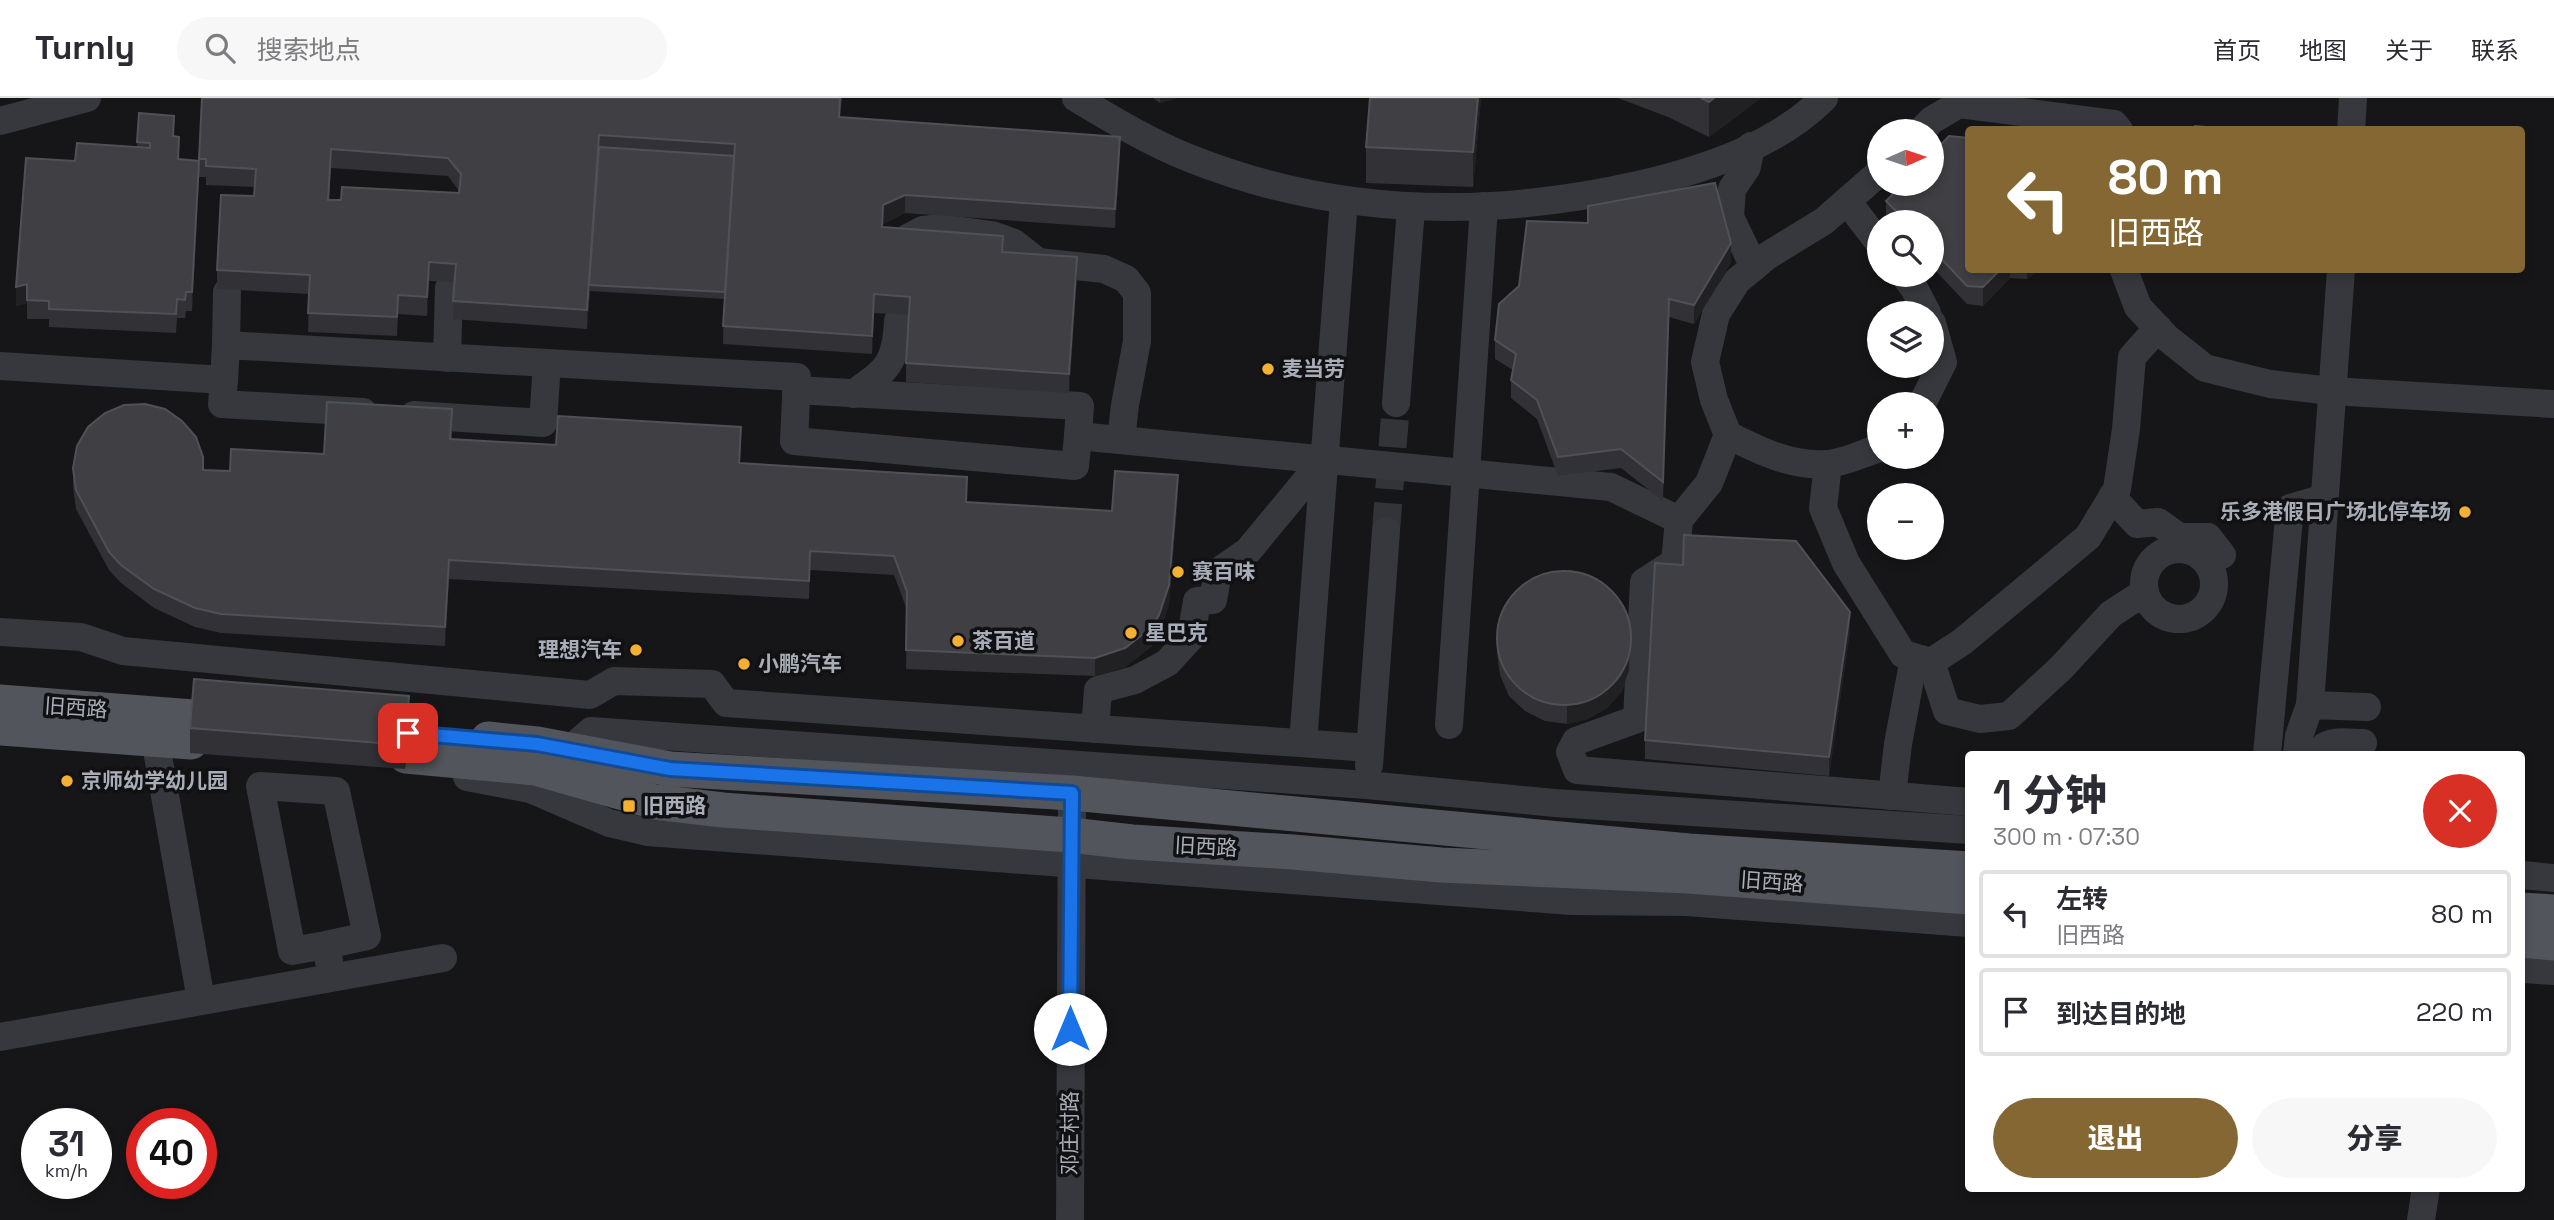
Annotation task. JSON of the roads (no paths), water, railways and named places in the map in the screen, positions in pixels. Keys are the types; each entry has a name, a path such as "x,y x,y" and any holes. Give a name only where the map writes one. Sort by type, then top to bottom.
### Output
{"main road":[{"name":"旧西路","path":"0,702 192,729 155,739 0,728"},
{"name":"旧西路","path":"1965,869 1689,851 1072,793 670,769 537,744 407,744 444,760 535,768 607,790 677,805 1070,850 1132,842 1441,865 1688,876 1965,897"},
{"path":"2525,910 2554,912"},
{"path":"2525,940 2554,943"}],"street":[{"path":"0,121 87,98"},
{"path":"1076,98 1187,157 1255,180 1344,200 1410,208 1484,206 1605,192 1665,178 1729,157 1751,146 1814,108 1824,98"},
{"path":"2351,126 2353,98"},
{"path":"1934,119 1959,104 2116,126"},
{"path":"1751,146 1747,167 1732,189 1730,217 1754,267"},
{"path":"1867,183 1824,221 1767,256 1737,281 1716,314 1705,362 1714,400 1728,435 1759,451 1792,461 1828,464 1867,452"},
{"path":"1303,743 1344,200"},
{"path":"1847,201 1867,227"},
{"path":"1449,725 1484,206"},
{"path":"1396,403 1410,208"},
{"path":"904,240 923,230 940,228 992,235 1014,243 1038,262 1104,270 1126,279 1137,293 1137,341 1121,440"},
{"path":"2125,273 2138,307 2205,368 2270,384 2332,391 2554,404"},
{"path":"2297,751 2299,736 2310,705 2341,273"},
{"path":"447,358 449,288"},
{"path":"227,292 222,404 543,423 547,363"},
{"path":"853,394 875,379 890,364 897,344 898,321"},
{"path":"1828,464 1823,508 1846,563 1903,654 1923,660 1962,642 2088,537 2117,489 2126,429 2132,357 2158,328"},
{"path":"226,345 797,377 796,390 794,441 1075,466 1080,406 796,390"},
{"path":"0,366 225,380"},
{"path":"1728,435 1709,483 1679,520 1675,562 1644,582 1637,719 1576,741 1570,752 1577,769 1965,803"},
{"path":"1078,436 1611,487 1679,520"},
{"path":"1095,729 1098,690 1135,680 1167,663 1191,637 1197,601 1213,600 1218,572 1248,551 1324,459"},
{"path":"2112,497 2137,524 2158,522 2191,544 2213,577 2213,588 2204,608 2195,615 2173,618 2154,608 2145,592 2145,577 2156,557 2167,551 2179,549 2191,544 2208,537 2222,555"},
{"path":"2267,751 2290,509 2325,498"},
{"path":"1364,821 1386,531"},
{"path":"1923,660 1947,711 1980,719 2008,716 2061,668 2111,614 2145,592"},
{"path":"0,632 81,637 123,651 590,695 614,681 712,684 726,703 1370,748"},
{"path":"1892,796 1898,744 1923,660"},
{"path":"2310,705 2367,707"},
{"path":"569,750 592,731 1367,785 1569,804 1965,830"},
{"path":"155,739 201,1000"},
{"path":"2320,751 2332,742 2363,743"},
{"path":"260,786 336,791 368,936 326,945 292,951 260,786"},
{"name":"邓庄村路","path":"1070,1220 1072,793"},
{"path":"1070,850 1572,901 1686,902 1965,923"},
{"path":"2525,875 2554,878"},
{"path":"326,945 332,978"},
{"path":"0,1037 443,958"},
{"path":"2525,969 2554,971"},
{"path":"2421,1220 2425,1192"}],"tunnel":[{"path":"1386,531 1396,403"}],"place":[{"name":"麦当劳","path":"1268,369"},
{"name":"乐多港假日广场北停车场","path":"2465,512"},
{"name":"赛百味","path":"1178,572"},
{"name":"星巴克","path":"1131,633"},
{"name":"茶百道","path":"958,641"},
{"name":"理想汽车","path":"636,650"},
{"name":"小鹏汽车","path":"744,664"},
{"name":"京师幼学幼儿园","path":"67,781"},
{"name":"旧西路","path":"629,806"}]}
